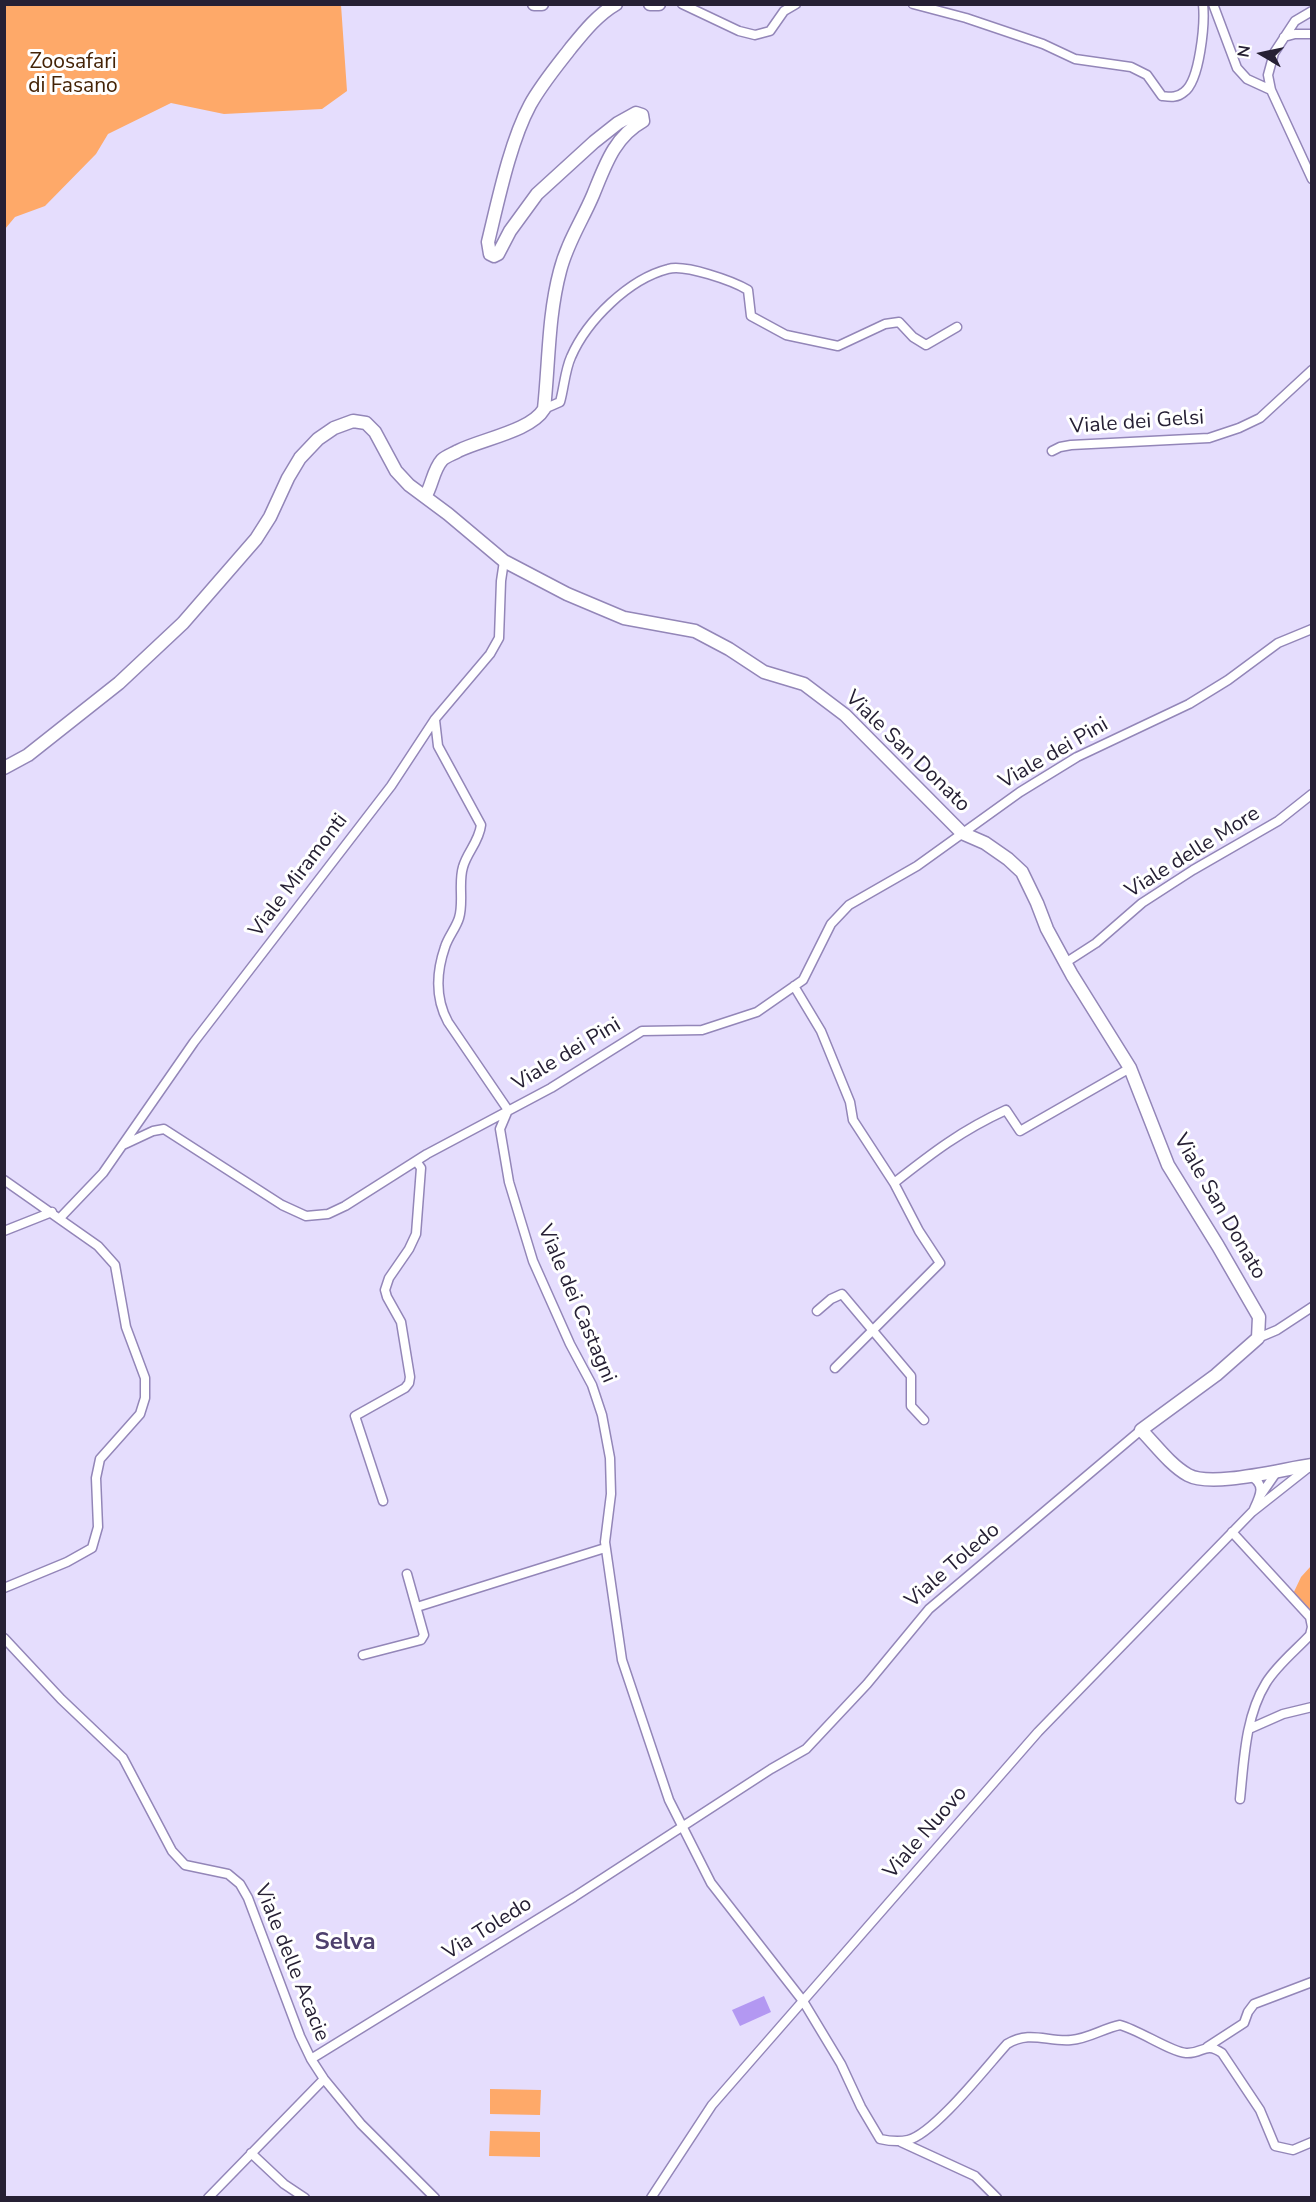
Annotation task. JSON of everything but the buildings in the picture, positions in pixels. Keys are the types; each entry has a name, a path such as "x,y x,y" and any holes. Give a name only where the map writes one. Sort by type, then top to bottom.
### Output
{"street":[{"path":"534,4 542,4"},
{"path":"425,497 443,459 468,447 530,424 539,417 544,409 553,305 560,270 569,242 590,202 611,150 621,138 643,121 642,115 636,113 618,123 537,194 510,231 498,254 494,256 490,254 488,242 510,160 528,108 582,34 597,18 616,4"},
{"path":"650,4 660,4"},
{"path":"682,4 739,32 755,35 770,31 784,11 796,4"},
{"path":"913,4 966,18 1043,44 1075,59 1131,67 1147,75 1162,96 1175,98 1186,92 1192,82 1199,58 1203,4"},
{"path":"1213,4 1237,68 1247,79 1271,90"},
{"path":"1311,10 1295,21 1284,37 1274,53 1268,75 1271,90 1311,179"},
{"path":"1284,37 1311,34"},
{"path":"544,409 560,402 571,357 595,320 614,300 649,277 671,268 699,272 735,282 748,290 751,316 786,335 838,346 885,324 899,322 913,337 926,345 957,327"},
{"name":"Viale dei Gelsi","path":"1052,451 1071,445 1209,438 1260,418 1311,370"},
{"name":"Viale San Donato","path":"4,768 28,755 119,683 185,621 256,539 270,517 300,458 318,439 334,428 353,421 366,423 375,432 396,471 504,561 567,594 624,618 695,631 729,649 764,672 804,684 845,715 962,833 985,843 1022,872 1065,963 1130,1068 1168,1165 1259,1317 1258,1338"},
{"name":"Viale Miramonti","path":"56,1215 79,1197 103,1173 194,1042 391,786 435,719 490,654 499,638 504,561"},
{"name":"Viale dei Pini","path":"123,1145 153,1131 164,1129 282,1205 306,1216 328,1214 345,1206 416,1161 551,1088 642,1031 702,1030 757,1012 803,980 831,924 849,905 916,866 1020,792 1077,757 1189,704 1228,680 1278,643 1311,629"},
{"path":"435,719 438,746 481,825 476,844 463,868 459,918 445,947 437,979 437,990 441,1009 448,1022 508,1110"},
{"name":"Viale delle More","path":"1065,963 1096,943 1142,903 1193,870 1278,821 1311,794"},
{"path":"794,986 821,1031 850,1102 853,1120 894,1183 919,1231 940,1263 836,1368"},
{"path":"894,1183 946,1142 983,1120 1006,1110 1020,1131 1130,1068"},
{"name":"Viale dei Castagni","path":"508,1110 500,1129 509,1182 533,1261 570,1344 592,1385 602,1415 610,1458 610,1494 605,1548 622,1660 665,1789 681,1826 711,1883 802,2001 841,2064 861,2107 880,2139 897,2141"},
{"path":"383,1502 355,1416 405,1388 409,1383 401,1322 385,1290 389,1278 409,1249 416,1234 421,1167 416,1161"},
{"path":"4,1180 98,1246 115,1265 126,1327 145,1378 145,1398 140,1414 100,1459 96,1478 98,1527 92,1548 67,1562 4,1588"},
{"path":"4,1231 56,1215"},
{"path":"817,1311 831,1299 842,1294 911,1376 911,1406 924,1420"},
{"path":"1258,1338 1277,1330 1311,1307"},
{"name":"Viale Toledo","path":"681,1826 771,1768 806,1749 867,1684 929,1609 1141,1430 1216,1376 1258,1338"},
{"path":"1141,1430 1173,1464 1188,1476 1211,1480 1311,1465"},
{"name":"Viale Nuovo","path":"651,2198 712,2104 1038,1732 1252,1512 1311,1465"},
{"path":"1278,1470 1280,1479 1278,1490"},
{"name":"Viale Nuovo","path":"1252,1512 1278,1470"},
{"path":"1250,1475 1258,1480 1261,1488 1260,1496"},
{"path":"1232,1532 1310,1617 1311,1627 1310,1635 1266,1682 1254,1711 1245,1746 1240,1799"},
{"path":"417,1607 605,1548"},
{"path":"363,1655 421,1640 424,1635 407,1574"},
{"name":"Viale delle Acacie","path":"4,1638 61,1699 123,1758 172,1851 185,1866 228,1874 240,1884 248,1898 300,2036 311,2059 324,2079 361,2124 435,2198"},
{"path":"1249,1729 1283,1714 1311,1707"},
{"name":"Via Toledo","path":"311,2059 574,1898 681,1826"},
{"path":"897,2141 909,2140 927,2131 990,2066 1007,2044 1017,2038 1027,2036 1073,2040 1120,2025 1185,2053 1207,2047 1244,2023 1254,2004 1311,1982"},
{"path":"1207,2047 1222,2053 1260,2110 1275,2146 1293,2150 1311,2142"},
{"path":"208,2198 324,2079"},
{"path":"897,2141 975,2176 997,2198"},
{"path":"251,2153 284,2184 305,2198"}],"green space":[{"name":"Zoosafari di Fasano","path":"5,4 341,5 347,91 322,109 224,114 171,103 108,134 96,154 45,206 15,217 5,229"},
{"path":"1311,1566 1311,1624 1292,1596 1301,1577"},
{"path":"490,2089 541,2090 540,2115 490,2114"},
{"path":"490,2131 540,2132 540,2157 489,2156"}],"shaded area":[{"path":"764,1996 771,2012 740,2026 732,2010"}],"district":[{"name":"Selva","path":"345,1943"}]}
